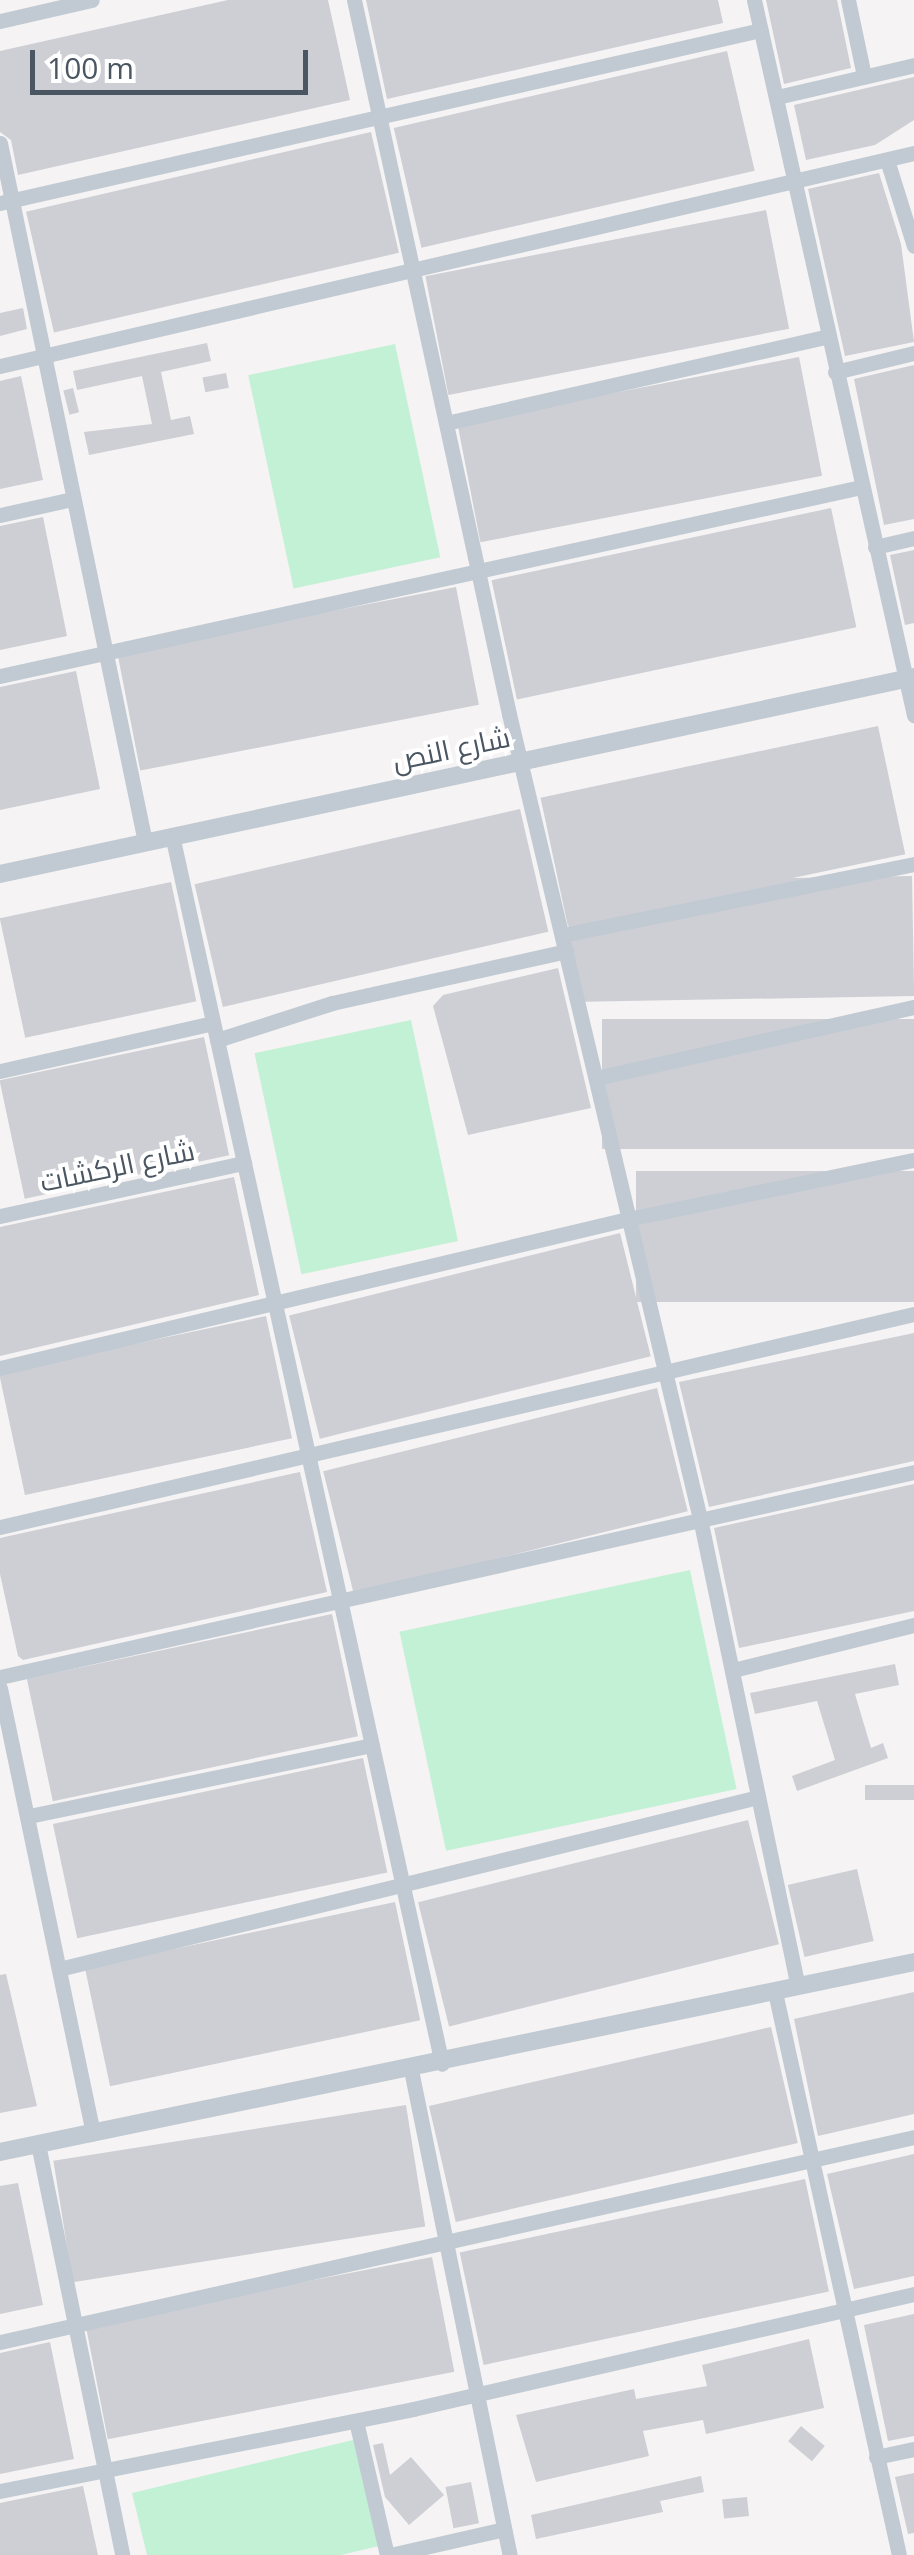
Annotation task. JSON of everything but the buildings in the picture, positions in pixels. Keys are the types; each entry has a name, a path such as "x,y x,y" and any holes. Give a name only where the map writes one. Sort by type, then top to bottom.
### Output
{"street":[{"path":"0,22 92,0"},
{"path":"354,0 564,943 701,1524 798,1986"},
{"path":"754,0 825,337 874,547 910,678 914,715"},
{"path":"848,0 864,76"},
{"path":"6,201 761,30"},
{"path":"777,97 914,65"},
{"path":"0,143 6,201 46,356 72,499 145,842"},
{"path":"0,366 793,185 914,153"},
{"path":"888,160 912,226 914,246"},
{"path":"446,423 825,337"},
{"path":"835,372 914,353"},
{"path":"0,676 480,567 861,487"},
{"path":"0,515 72,499"},
{"path":"874,547 914,538"},
{"name":"شارع النص","path":"0,874 910,678"},
{"path":"172,835 442,2064"},
{"path":"217,1040 332,1003 564,943 914,864"},
{"path":"596,1078 914,1008"},
{"path":"0,1071 213,1022"},
{"path":"0,1368 628,1219 914,1160"},
{"name":"شارع الركشات","path":"0,1216 244,1163"},
{"path":"0,1527 308,1451 664,1374 914,1314"},
{"path":"0,1678 340,1600 701,1524 914,1472"},
{"path":"732,1670 914,1625"},
{"path":"0,1688 3,1724 29,1816 93,2133"},
{"path":"29,1816 372,1745"},
{"path":"59,1969 403,1890 758,1797"},
{"path":"0,2152 442,2064 914,1962"},
{"path":"775,1992 899,2555"},
{"path":"411,2070 510,2555"},
{"path":"0,2342 914,2138"},
{"path":"38,2144 122,2555"},
{"path":"0,2491 477,2395 914,2294"},
{"path":"356,2421 388,2555 504,2528"},
{"path":"876,2457 914,2448"}],"green space":[{"path":"395,344 440,557 294,588 248,375"},
{"path":"411,1020 458,1241 301,1274 254,1053"},
{"path":"690,1570 737,1789 446,1851 399,1632"},
{"path":"353,2440 379,2546 341,2555 147,2555 132,2493"}]}
